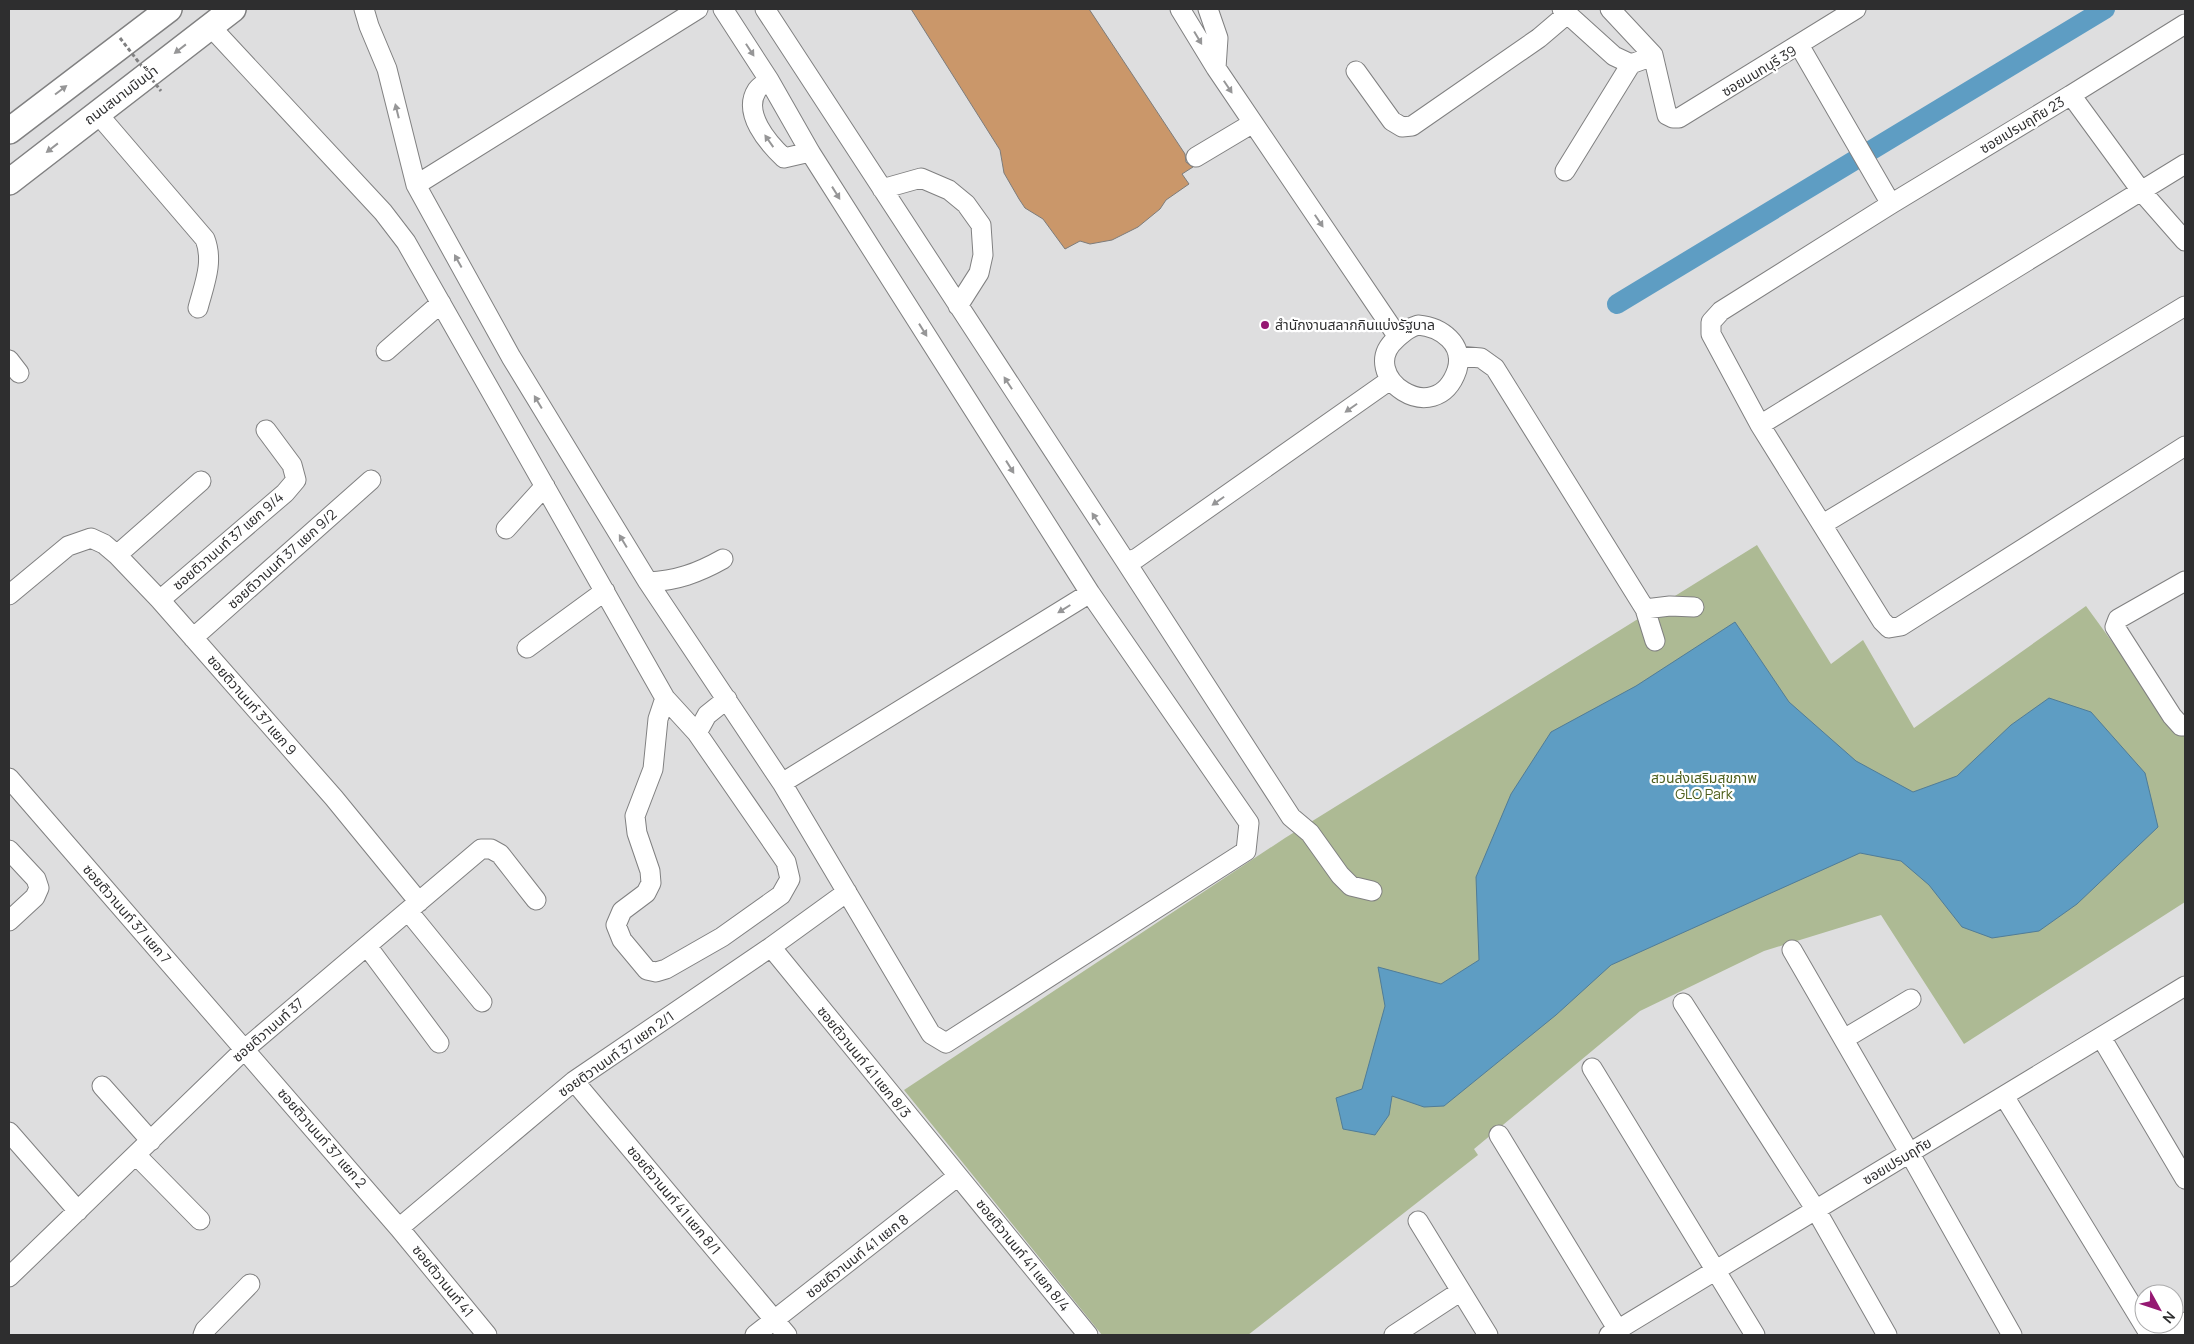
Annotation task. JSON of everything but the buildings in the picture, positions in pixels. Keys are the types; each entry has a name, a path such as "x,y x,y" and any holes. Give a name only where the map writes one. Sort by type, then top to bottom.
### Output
{"main road":[{"path":"9,131 169,9"},
{"name":"ถนนสนามบินน้ำ","path":"9,182 97,113 204,17 233,9"}],"street":[{"path":"364,9 387,69 416,185 511,357 648,582 782,783 931,1034 946,1043 1246,851 1249,823 1090,593 810,152 769,80 723,9"},
{"path":"416,185 698,9"},
{"path":"765,9 1291,816 1310,833 1340,875 1351,886 1372,891"},
{"path":"1180,9 1216,68 1398,337"},
{"path":"1208,9 1218,38 1216,68"},
{"name":"ซอยนนทบุรี 39","path":"1610,9 1653,55 1667,115 1673,118 1679,118 1714,98 1799,45 1891,204"},
{"path":"1799,45 1856,9"},
{"path":"1356,72 1392,120 1402,127 1412,126 1539,38 1564,12 1578,22 1614,56 1631,64"},
{"path":"204,17 383,212 406,242 664,698 697,734 786,862 790,879 781,895 722,937 666,969 656,972 647,970 622,940 616,925 622,911 646,893 651,883 650,871 637,833 635,816 653,769 658,719 664,698"},
{"path":"2071,95 2185,24"},
{"path":"1565,171 1631,64 1653,55"},
{"path":"769,80 757,90 753,102 755,120 771,146 784,158 810,152"},
{"name":"ซอยเปรมฤทัย 23","path":"1760,424 1711,334 1711,322 1721,311 1891,204 2071,95 2142,192 2185,241"},
{"path":"97,113 205,239 210,251 209,265 198,308"},
{"path":"1196,157 1253,123"},
{"path":"2185,164 1760,424 1882,621 1889,628 1901,626 2185,446"},
{"path":"882,189 921,178 948,190 966,204 981,225 983,255 979,273 958,306"},
{"path":"386,351 440,303"},
{"path":"1823,524 2185,306"},
{"path":"1418,325 1430,326 1440,330 1448,337 1455,346 1458,356 1458,368 1453,379 1445,389 1434,395 1422,398 1409,396 1398,390 1390,380 1386,368 1386,355 1390,344 1398,337 1408,328 1418,325"},
{"path":"1458,356 1481,358 1495,368 1645,609 1655,642"},
{"path":"1126,562 1137,558 1390,380"},
{"name":"ซอยติวานนท์ 37 แยก 9/4","path":"160,600 285,493 296,480 292,466 266,430"},
{"name":"ซอยติวานนท์ 37 แยก 9/2","path":"193,638 371,480"},
{"path":"117,555 201,481"},
{"path":"506,530 545,486"},
{"name":"ซอยติวานนท์ 37 แยก 9","path":"9,595 68,546 91,538 104,544 117,555 160,600 334,798 482,1002"},
{"path":"648,582 669,581 689,576 723,559"},
{"path":"2185,580 2118,620 2115,627 2172,716 2181,726 2185,726"},
{"path":"527,648 605,591"},
{"path":"782,783 1090,593"},
{"path":"1645,609 1670,606 1694,608"},
{"path":"697,734 707,715 726,699"},
{"name":"ซอยติวานนท์ 37 แยก 7","path":"9,778 244,1049"},
{"name":"ซอยติวานนท์ 37","path":"9,1277 244,1049 481,849 491,849 500,854 536,900"},
{"path":"9,850 36,879 39,888 35,897 9,921"},
{"name":"ซอยติวานนท์ 37 แยก 2/1","path":"399,1228 574,1081 771,947 847,892"},
{"path":"367,946 439,1043"},
{"name":"ซอยติวานนท์ 41 แยก 8/3","path":"771,947 958,1176"},
{"path":"1792,950 2012,1335"},
{"name":"ซอยเปรมฤทัย","path":"1616,1334 1716,1269 1910,1154 2185,986"},
{"path":"1844,1039 1911,999"},
{"path":"1683,1003 1816,1210 1887,1335"},
{"path":"2101,1037 2185,1179"},
{"name":"ซอยติวานนท์ 37 แยก 2","path":"244,1049 399,1228"},
{"path":"1592,1068 1755,1335"},
{"name":"ซอยติวานนท์ 41 แยก 8/1","path":"574,1081 787,1335"},
{"path":"102,1086 151,1141"},
{"path":"2004,1096 2150,1335"},
{"path":"9,1132 78,1211"},
{"path":"1499,1135 1616,1334"},
{"path":"136,1155 200,1220"},
{"name":"ซอยติวานนท์ 41 แยก 8","path":"755,1335 958,1176"},
{"name":"ซอยติวานนท์ 41 แยก 8/4","path":"958,1176 1088,1335"},
{"path":"1418,1221 1488,1335"},
{"name":"ซอยติวานนท์ 41","path":"399,1228 487,1335"},
{"path":"203,1335 205,1330 250,1284"},
{"path":"1394,1335 1461,1291"},
{"path":"2165,1335 2185,1322"}],"path":[{"path":"120,38 161,91"}],"green space":[{"name":"สวนส่งเสริมสุขภาพ GLO Park","path":"1757,545 1831,664 1863,640 1914,728 2086,606 2177,731 2185,727 2185,902 1964,1044 1881,915 1764,951 1640,1011 1474,1149 1478,1155 1248,1335 1102,1335 904,1090 1285,838"}],"water":[{"path":"1735,622 1789,702 1856,761 1913,792 1957,776 2011,725 2049,698 2091,712 2145,773 2158,827 2077,904 2039,931 1992,938 1962,927 1929,885 1901,861 1860,853 1611,965 1556,1015 1444,1106 1424,1107 1392,1096 1389,1115 1375,1135 1343,1129 1336,1098 1362,1089 1385,1006 1378,967 1441,984 1479,960 1476,877 1511,794 1551,732 1636,686"}],"waterway":[{"path":"1617,304 2105,9"}],"place":[{"name":"สำนักงานสลากกินแบ่งรัฐบาล","path":"1265,325"}]}
